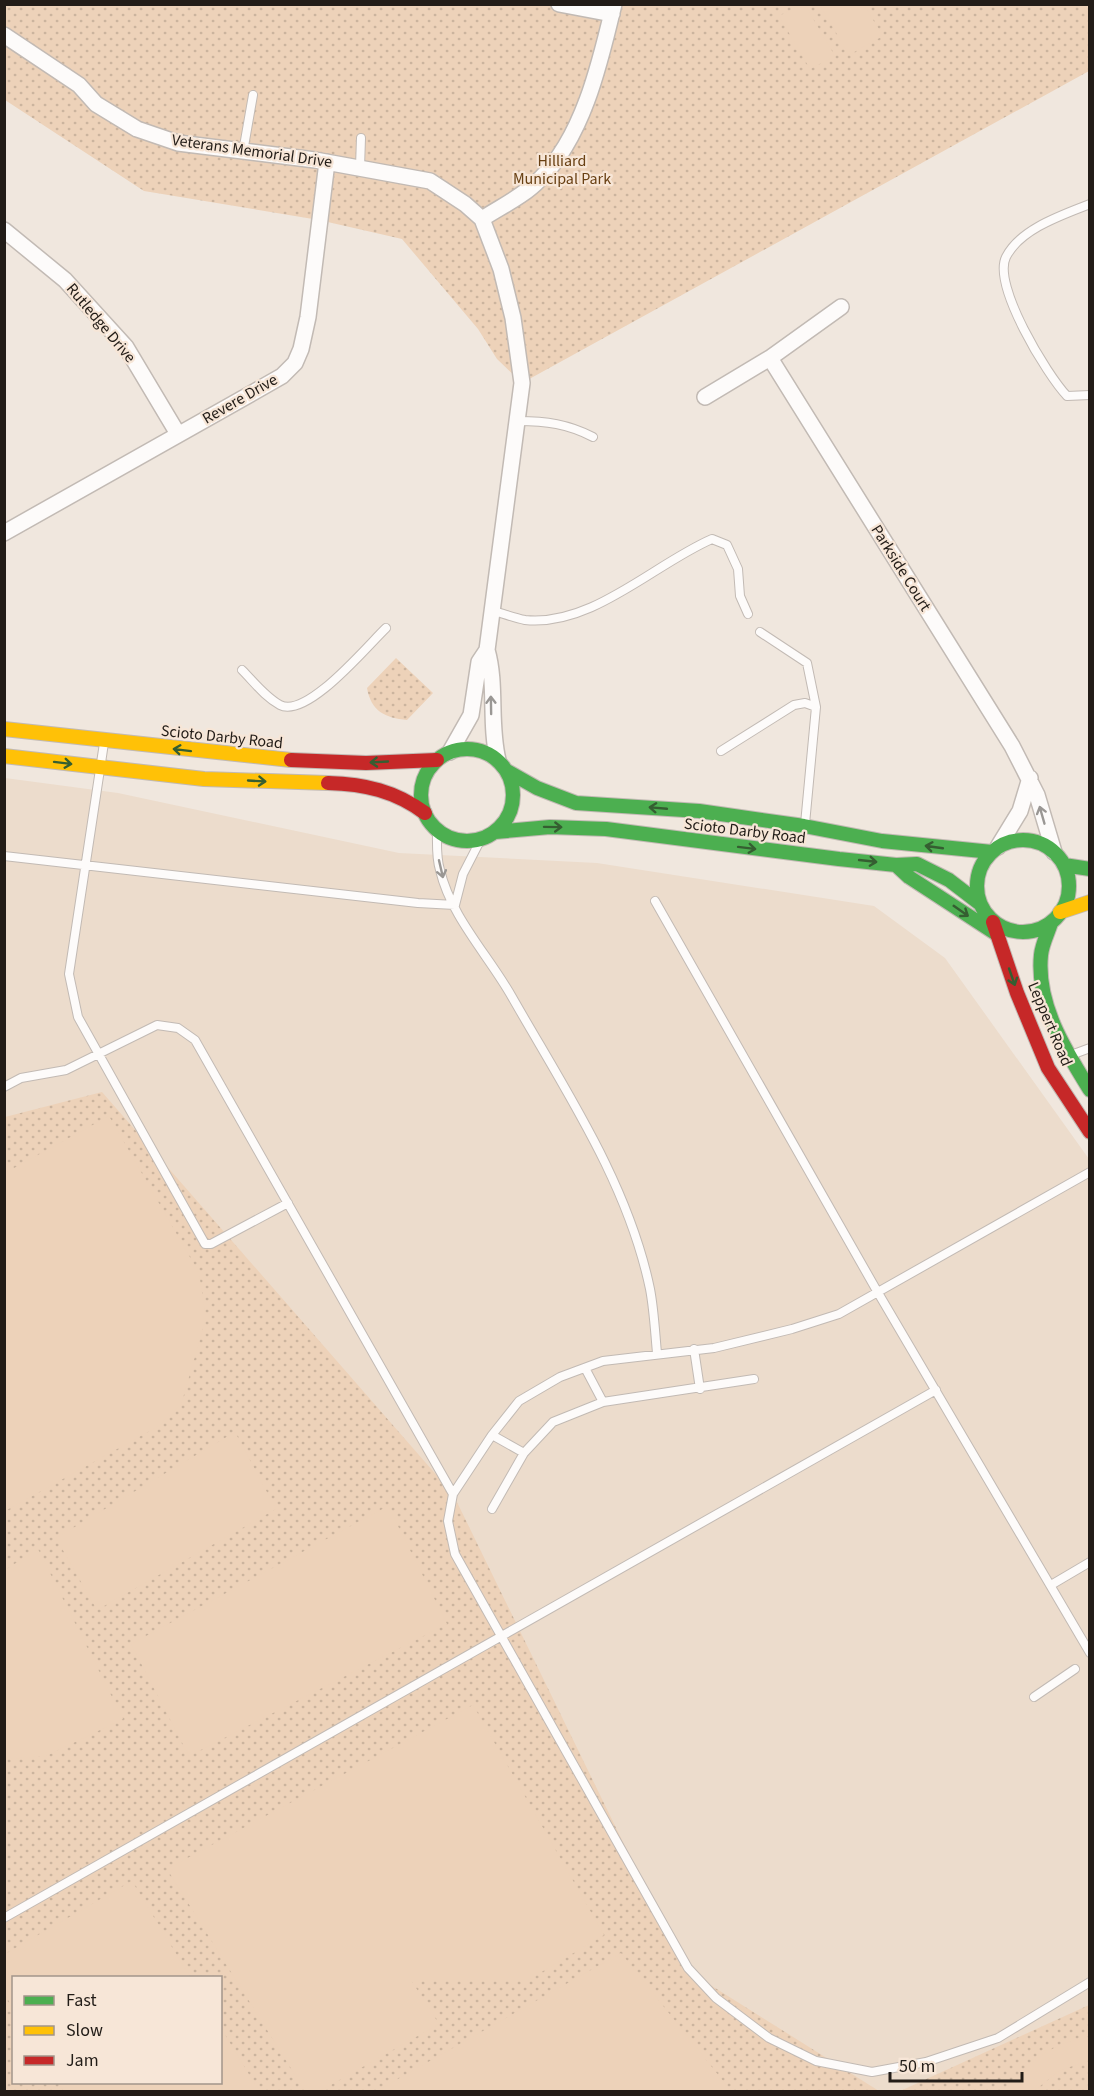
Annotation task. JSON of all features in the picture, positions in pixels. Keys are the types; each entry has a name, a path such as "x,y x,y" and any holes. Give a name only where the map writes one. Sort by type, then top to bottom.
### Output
{"main road":[{"name":"Scioto Darby Road","path":"4,729 261,759 366,763 443,756"},
{"path":"4,756 204,779 358,784 382,789 406,799 425,813 437,830 450,838 465,841 481,839 495,832 505,821 512,808 514,793 502,765 479,750 464,748 443,756 427,772 422,787 425,813"},
{"name":"Scioto Darby Road","path":"502,765 537,788 576,803 699,811 804,826 882,841 995,850"},
{"name":"Scioto Darby Road","path":"495,832 550,826 606,829 896,865 917,864 949,880 979,903"},
{"path":"995,928 979,903 976,888 978,872 995,850 1012,841 1028,840 1044,845 1054,852 1064,866 1069,879 1069,894 1056,918"},
{"path":"896,865 909,877 995,928 1014,932 1028,933 1089,902"},
{"path":"1064,866 1089,869"},
{"name":"Leppert Road","path":"1056,918 1041,952 1041,971 1056,1027 1069,1056 1089,1090"},
{"name":"Leppert Road","path":"995,928 1017,993 1048,1068 1089,1132"}],"street":[{"path":"482,219 539,181 570,142 580,121 613,9 559,4"},
{"name":"Veterans Memorial Drive","path":"4,36 78,85 96,104 137,129 178,143 327,162 430,181 465,204 482,219 501,269 513,318 522,383 494,611 487,650 478,662 471,715 443,756"},
{"name":"Revere Drive","path":"4,532 299,366 308,317 327,162"},
{"name":"Rutledge Drive","path":"4,230 65,280 126,347 177,434"},
{"path":"705,397 770,358 841,307"},
{"name":"Parkside Court","path":"770,358 1030,778 1054,852"},
{"name":"Veterans Memorial Drive","path":"487,650 491,662 492,737 502,765"},
{"path":"995,850 1020,811 1030,778"}],"lane":[{"path":"243,153 253,95"},
{"path":"360,167 361,138"},
{"path":"1089,204 1021,238 1005,258 1005,284 1014,311 1055,383 1067,396 1089,395"},
{"path":"518,421 545,421 575,427 593,437"},
{"path":"494,611 526,620 557,619 587,610 688,549 712,539 727,545 738,568 740,596 748,614"},
{"path":"242,670 282,706 296,707 313,700 386,628"},
{"path":"760,632 807,663 816,707 804,826"},
{"path":"721,751 794,705 805,703 816,707"},
{"path":"104,741 69,974 78,1017 205,1244 211,1244 288,1203"},
{"path":"437,830 440,871 455,905 517,1005 602,1157 627,1214 650,1289 657,1353"},
{"path":"455,905 463,874 481,839"},
{"path":"4,856 417,903 455,905"},
{"path":"655,901 877,1291 1089,1653"},
{"path":"4,1087 21,1078 66,1070 157,1025 178,1028 195,1040 453,1494"},
{"path":"1069,1056 1089,1048"},
{"path":"1089,1172 838,1314 792,1329 714,1348 603,1361 560,1377 519,1401 453,1494 448,1521 455,1554 503,1635 688,1968 716,1998 769,2038 816,2061 872,2072 926,2062 998,2038 1089,1982"},
{"path":"694,1350 700,1389"},
{"path":"585,1368 603,1402"},
{"path":"492,1509 524,1453 554,1422 603,1402 754,1379"},
{"path":"4,1918 936,1390"},
{"path":"492,1436 524,1453"},
{"path":"1051,1585 1089,1562"},
{"path":"1034,1697 1075,1670"}],"shaded area":[{"path":"5,778 118,793 399,853 597,863 874,906 945,958 1089,1159 1089,2091 5,2092"}],"green space":[{"name":"Hilliard Municipal Park","path":"4,5 1089,5 1089,71 522,383 497,359 478,329 402,239 319,220 144,191 5,100"},
{"path":"800,5 805,5 835,56 810,69 779,16"},
{"path":"820,5 864,5 883,36 849,55"},
{"path":"396,658 433,693 407,720 380,712 372,702 367,688"},
{"path":"102,1092 453,1494 685,1969 879,2091 5,2092 5,1117"},
{"path":"109,1116 199,1273 206,1318 181,1405 157,1427 5,1511 5,1173"},
{"path":"235,1432 276,1509 97,1610 56,1538"},
{"path":"388,1506 447,1624 189,1756 131,1644"},
{"path":"38,1549 123,1719 46,1756 5,1759 5,1570"},
{"path":"473,1705 604,1935 528,1980 411,1980 439,2024 320,2091 305,2091 167,1869"},
{"path":"132,1881 189,1976 12,1976 12,2007 5,1994 5,1954"},
{"path":"621,1953 731,2091 385,2092 382,2088"},
{"path":"1089,2005 1089,2091 898,2092"},
{"path":"222,2030 259,2091 64,2092 60,2084 222,2084"},
{"path":"1089,2037 1089,2060 1059,2071 1034,2091 1006,2091 1022,2071 1042,2055 1065,2043"}],"traffic: fast":[{"path":"467,749 485,752 500,762 510,777 513,795 510,813 500,828 485,838 467,841 449,838 434,828 424,813 421,795 424,777 434,762 449,752 467,749"},
{"path":"507,771 537,788 576,803 699,811 804,826 882,841 992,852"},
{"path":"495,832 550,827 606,829 839,859 896,865 917,864 949,880 979,903"},
{"path":"1023,840 1041,843 1056,853 1066,868 1069,886 1066,904 1056,919 1041,929 1023,932 1005,929 990,919 980,904 977,886 980,868 990,853 1005,843 1023,840"},
{"path":"896,865 909,877 995,933"},
{"path":"1064,865 1090,869"},
{"path":"1051,923 1041,955 1043,991 1062,1043 1090,1090"}],"traffic: slow":[{"path":"4,729 291,760"},
{"path":"4,756 204,779 328,783"},
{"path":"1060,912 1090,902"}],"traffic: jam":[{"path":"291,760 366,763 437,760"},
{"path":"328,783 379,790 402,799 425,813"},
{"path":"993,922 1017,993 1048,1068 1090,1132"}]}
